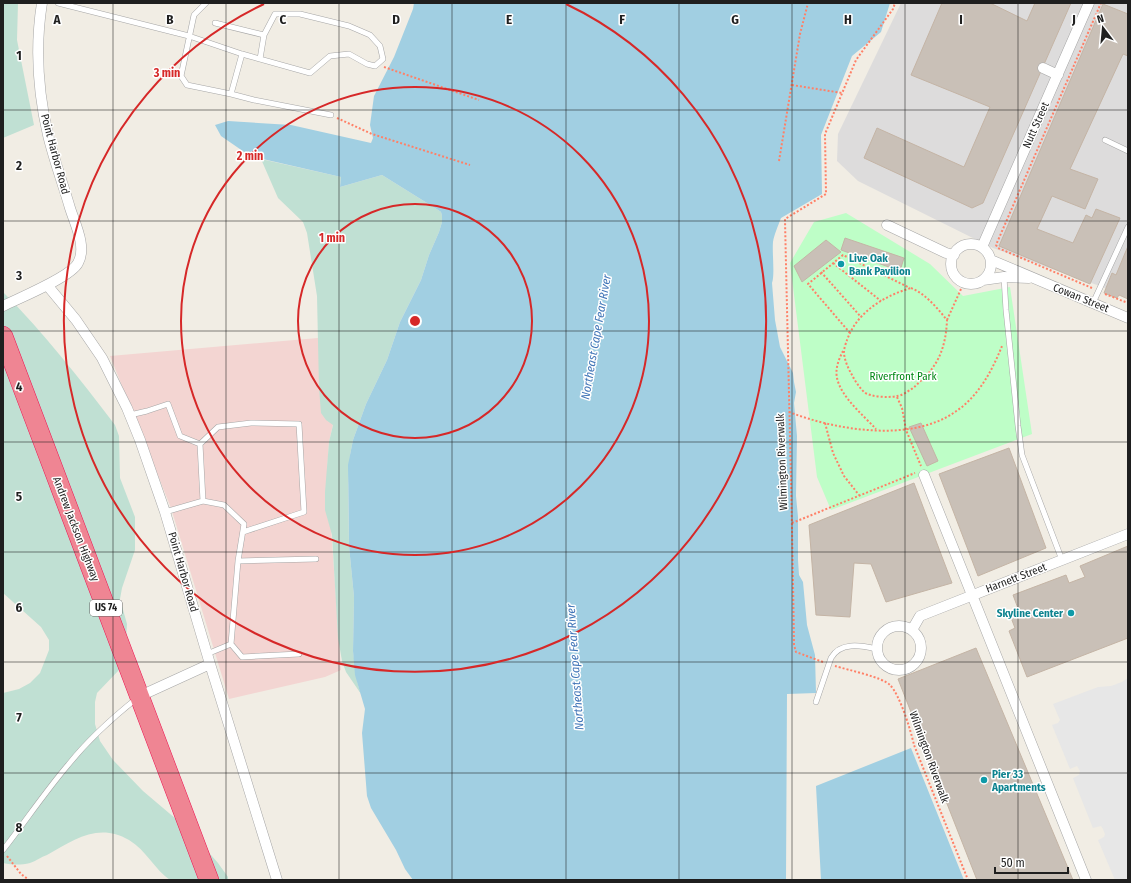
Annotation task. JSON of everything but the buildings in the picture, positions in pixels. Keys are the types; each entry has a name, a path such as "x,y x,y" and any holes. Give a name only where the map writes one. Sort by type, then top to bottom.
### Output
{"highway":[{"name":"Andrew Jackson Highway","path":"3,336 209,880"}],"street":[{"name":"Point Harbor Road","path":"3,306 67,275 76,267 81,255 81,246 52,149 43,110 38,60 38,42 42,3"},
{"name":"Nutt Street","path":"982,247 1089,3"},
{"path":"1043,68 1058,75"},
{"path":"887,226 946,253 954,255"},
{"path":"971,244 982,247 991,260 991,267 988,274 983,280 977,283 964,283 954,274 952,261 954,255 958,249 971,244"},
{"name":"Cowan Street","path":"991,260 1128,318"},
{"name":"Cowan Street","path":"983,280 1004,277 1033,278"},
{"name":"Point Harbor Road","path":"47,285 76,320 98,352 110,372 130,414 165,512 210,664 277,880"},
{"path":"1115,312 1128,314"},
{"path":"923,472 1086,880"},
{"name":"Harnett Street","path":"912,630 920,616 1128,534"},
{"path":"900,626 912,630 917,636 921,650 915,664 902,670 894,670 887,667 881,662 878,656 876,648 879,637 888,629 900,626"},
{"path":"140,696 210,664"}],"lane":[{"path":"58,3 189,36 242,54 310,73 330,56 348,54 367,64 375,66 383,59 380,46 370,35 349,26 300,14 275,14 264,36 260,59"},
{"path":"206,3 194,15 189,36 181,76 187,86 331,115"},
{"path":"215,23 264,36"},
{"path":"231,94 242,54"},
{"path":"1105,140 1128,151"},
{"path":"1093,303 1128,227"},
{"path":"1004,277 1022,455 1062,560"},
{"path":"130,414 147,411 168,404 180,436 200,444"},
{"path":"203,501 200,444 218,427 251,423 299,424 304,512 243,532"},
{"path":"165,512 203,501 224,505 244,524 238,561 231,644 242,657 299,654"},
{"path":"238,561 316,559"},
{"path":"207,654 231,644"},
{"path":"816,702 828,664 834,652 841,648 851,646 876,648"},
{"path":"3,851 68,765 93,736 112,718 140,696"}],"path":[{"path":"779,161 800,34 808,3"},
{"name":"Wilmington Riverwalk","path":"895,3 893,9 856,60 825,134 826,194 785,219 794,645 796,652 828,664 882,680 890,685 910,727 914,745 968,880"},
{"path":"1101,3 996,245 998,248 1128,303"},
{"path":"377,64 479,100"},
{"path":"791,85 842,93"},
{"path":"331,115 372,134 470,165"},
{"path":"850,333 808,284 843,255 916,290 936,306 947,320"},
{"path":"833,264 880,301"},
{"path":"822,272 861,317"},
{"path":"876,430 844,394 836,377 837,363 850,333 861,317 880,301 898,292 911,288"},
{"path":"843,351 847,366 855,382 865,393 882,397 897,396 911,390 926,376 942,352 945,341 947,320 960,289"},
{"path":"789,412 810,420 841,427 876,430 906,430 937,423 955,412 970,399 982,384 992,368 1009,330"},
{"path":"792,523 859,495 923,472 906,430 902,408 897,396"},
{"path":"825,423 833,453 844,476 859,495"},
{"path":"3,851 21,874 29,880"}],"shaded area":[{"path":"901,3 1128,3 1128,296 993,248 858,181 837,161 838,134"},
{"path":"318,338 336,411 329,442 327,471 341,670 325,677 229,699 171,508 110,356"},
{"path":"1128,678 1128,880 1115,880 1098,840 1104,837 1105,834 1103,829 1101,826 1093,828 1073,778 1079,775 1080,771 1077,766 1070,769 1052,725 1058,723 1060,720 1053,704 1098,687 1111,686"}],"green space":[{"path":"3,3 18,3 17,40 34,125 3,138"},
{"path":"261,159 341,177 340,187 382,175 441,212 442,216 439,232 429,255 421,280 400,322 387,360 366,404 353,440 350,455 348,483 349,546 354,597 353,652 358,685 361,694 346,672 342,661 338,638 332,535 325,510 329,442 333,425 326,420 321,413 317,296 307,233 303,222 278,198"},
{"name":"Riverfront Park","path":"846,213 930,264 963,296 1010,287 1032,434 831,510 817,477 790,263 814,222"},
{"path":"3,292 33,324 75,374 115,425 119,436 120,478 135,517 135,550 122,588 120,599 127,624 125,656 119,670 97,693 95,702 95,724 100,741 113,760 143,791 189,830 218,863 228,877 228,880 170,880 135,844 118,835 107,833 86,835 30,863 3,863 3,693 19,689 30,683 40,673 49,650 49,640 41,627 3,593"}],"water":[{"name":"Northeast Cape Fear River","path":"414,3 890,3 881,32 852,56 821,135 822,194 781,218 773,242 772,283 775,320 780,347 793,373 796,392 794,403 797,436 796,496 798,517 798,560 799,575 803,582 807,625 815,655 816,693 787,694 786,880 413,880 405,869 396,850 371,808 367,796 362,733 365,709 355,675 353,651 354,597 349,546 348,465 353,440 366,404 387,360 400,322 421,280 429,255 439,232 442,216 441,212 382,175 340,187 341,177 250,156 221,136 215,125 228,121 291,125 371,143 373,138 370,125 374,96 394,57"},
{"path":"911,748 964,880 821,880 816,786"}],"place":[{"name":"Live Oak Bank Pavilion","path":"841,264"},
{"name":"Skyline Center","path":"1071,613"},
{"name":"Pier 33 Apartments","path":"984,780"}]}
